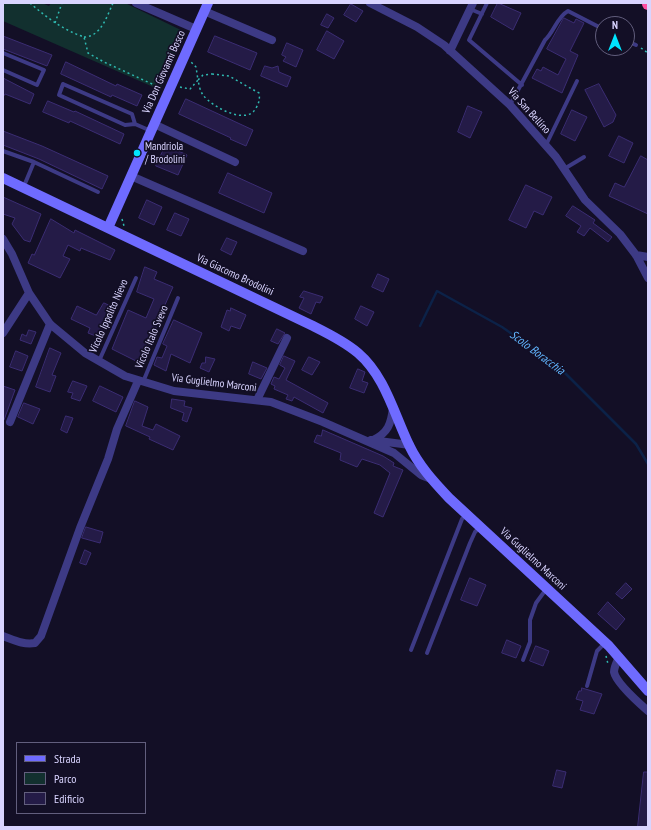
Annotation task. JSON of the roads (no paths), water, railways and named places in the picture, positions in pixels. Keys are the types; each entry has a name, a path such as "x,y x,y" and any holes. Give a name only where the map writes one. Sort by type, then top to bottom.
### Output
{"street":[{"name":"Via Don Giovanni Bosco","path":"136,3 196,29"},
{"name":"Via San Bellino","path":"370,3 417,27 450,51 510,105 545,144 585,200 620,234 636,255 648,278"},
{"path":"450,51 472,6"},
{"name":"Via Don Giovanni Bosco","path":"108,228 206,7"},
{"path":"206,7 272,40"},
{"name":"Via Don Giovanni Bosco","path":"153,127 236,162"},
{"path":"131,176 302,251"},
{"name":"Via Giacomo Brodolini","path":"3,178 24,186 345,342 358,352 372,367 380,380 410,447"},
{"name":"Via Guglielmo Marconi","path":"3,240 12,254 29,293 50,324 85,352 99,361 126,376 174,391 271,402 394,453 421,475 431,479"},
{"path":"636,255 648,257"},
{"path":"3,333 29,293"},
{"path":"10,422 50,324"},
{"path":"257,400 287,338"},
{"path":"3,636 22,643 30,644 35,643 41,636 80,528 108,459 117,429 140,381"},
{"path":"373,440 384,435 391,421 393,408"},
{"name":"Via Guglielmo Marconi","path":"363,440 373,440 410,447 431,479 480,527 605,643 643,681 648,691"},
{"path":"394,453 402,454 410,447"},
{"path":"619,657 615,667 616,676 636,700 648,711"}],"lane":[{"path":"487,3 469,40 522,85"},
{"path":"472,6 482,14"},
{"path":"510,105 545,40 551,35 562,15 568,11 595,25"},
{"path":"3,53 44,70 37,85 3,70"},
{"path":"545,144 577,81"},
{"name":"Via Don Giovanni Bosco","path":"135,124 132,114 63,84 59,95 125,125 135,124 153,127"},
{"path":"3,151 34,162 98,192"},
{"path":"564,169 584,157"},
{"path":"24,186 34,162"},
{"name":"Vicolo Ippolito Nievo","path":"99,361 136,278"},
{"name":"Vicolo Italo Svevo","path":"140,381 178,298"},
{"path":"411,650 462,519 467,514"},
{"path":"427,653 470,543 480,527"},
{"path":"523,660 530,642 530,620 536,603 547,588"},
{"path":"587,686 597,651 605,643"}],"waterway":[{"name":"Scolo Boracchia","path":"420,326 437,291 502,327 558,366 636,444 648,464"}],"place":[{"name":"Mandriola / Brodolini","path":"137,153"}]}
